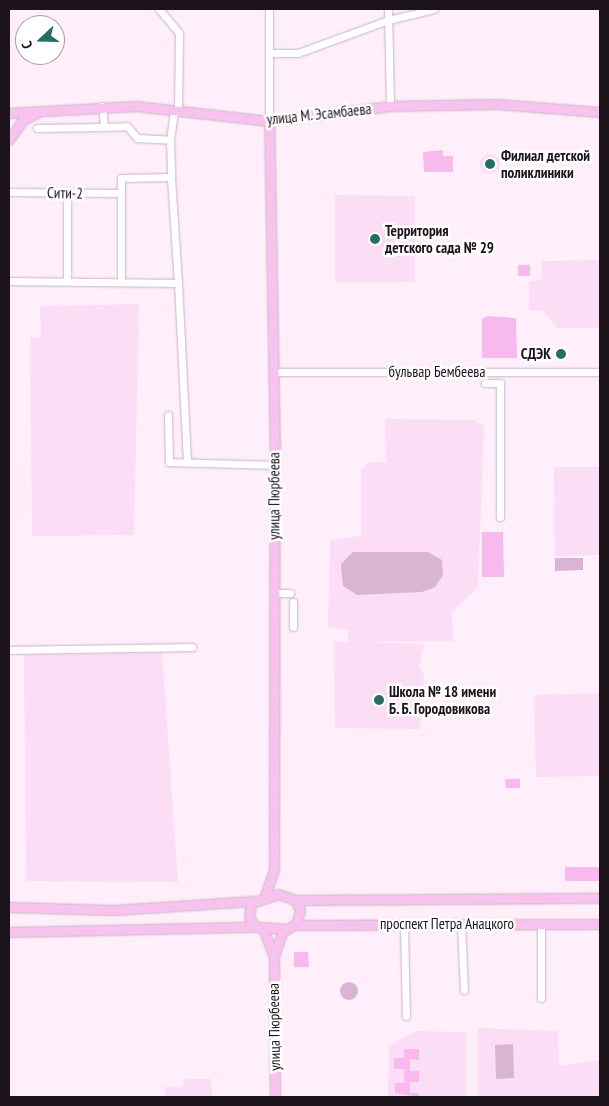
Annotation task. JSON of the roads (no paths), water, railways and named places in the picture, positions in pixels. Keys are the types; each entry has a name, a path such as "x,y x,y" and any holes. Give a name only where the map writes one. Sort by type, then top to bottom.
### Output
{"main road":[{"name":"улица М. Эсамбаева","path":"9,113 102,106 269,121 390,106 523,105 600,112"},
{"path":"9,140 23,120 42,111"},
{"name":"улица Пюрбеева","path":"269,121 275,464 274,870"},
{"path":"274,870 284,894"},
{"path":"265,896 274,870"},
{"path":"9,907 114,910 254,901 265,896 284,894 295,900 300,910 294,925 283,930 264,930 255,927 9,932"},
{"name":"проспект Петра Анацкого","path":"295,900 600,898"},
{"path":"254,901 248,912 255,927"},
{"name":"проспект Петра Анацкого","path":"294,925 600,924"},
{"path":"264,930 274,956"},
{"path":"274,956 283,930"},
{"name":"улица Пюрбеева","path":"274,956 274,1097"}],"street":[{"path":"160,9 179,33 176,112 170,140 187,463"},
{"path":"269,9 269,121"},
{"path":"388,9 390,106"},
{"path":"269,53 298,53 388,20 434,9"},
{"path":"102,106 104,127"},
{"path":"37,128 127,126 137,138 170,140"},
{"path":"121,280 121,178 171,177"},
{"name":"Сити-2","path":"9,192 121,193"},
{"path":"67,194 67,280"},
{"path":"9,281 121,280 178,283"},
{"name":"бульвар Бембеева","path":"273,372 600,372"},
{"name":"бульвар Бембеева","path":"485,383 500,383 500,517"},
{"path":"168,415 168,462 275,464"},
{"path":"274,593 290,593"},
{"path":"293,602 293,627"},
{"path":"9,650 192,647"},
{"path":"541,923 541,998"},
{"path":"404,924 406,1016"},
{"path":"461,924 464,990"}],"place":[{"name":"Филиал детской поликлиники","path":"490,164"},
{"name":"Территория детского сада № 29","path":"375,239"},
{"name":"СДЭК","path":"561,354"},
{"name":"Школа № 18 имени Б. Б. Городовикова","path":"379,700"}]}
